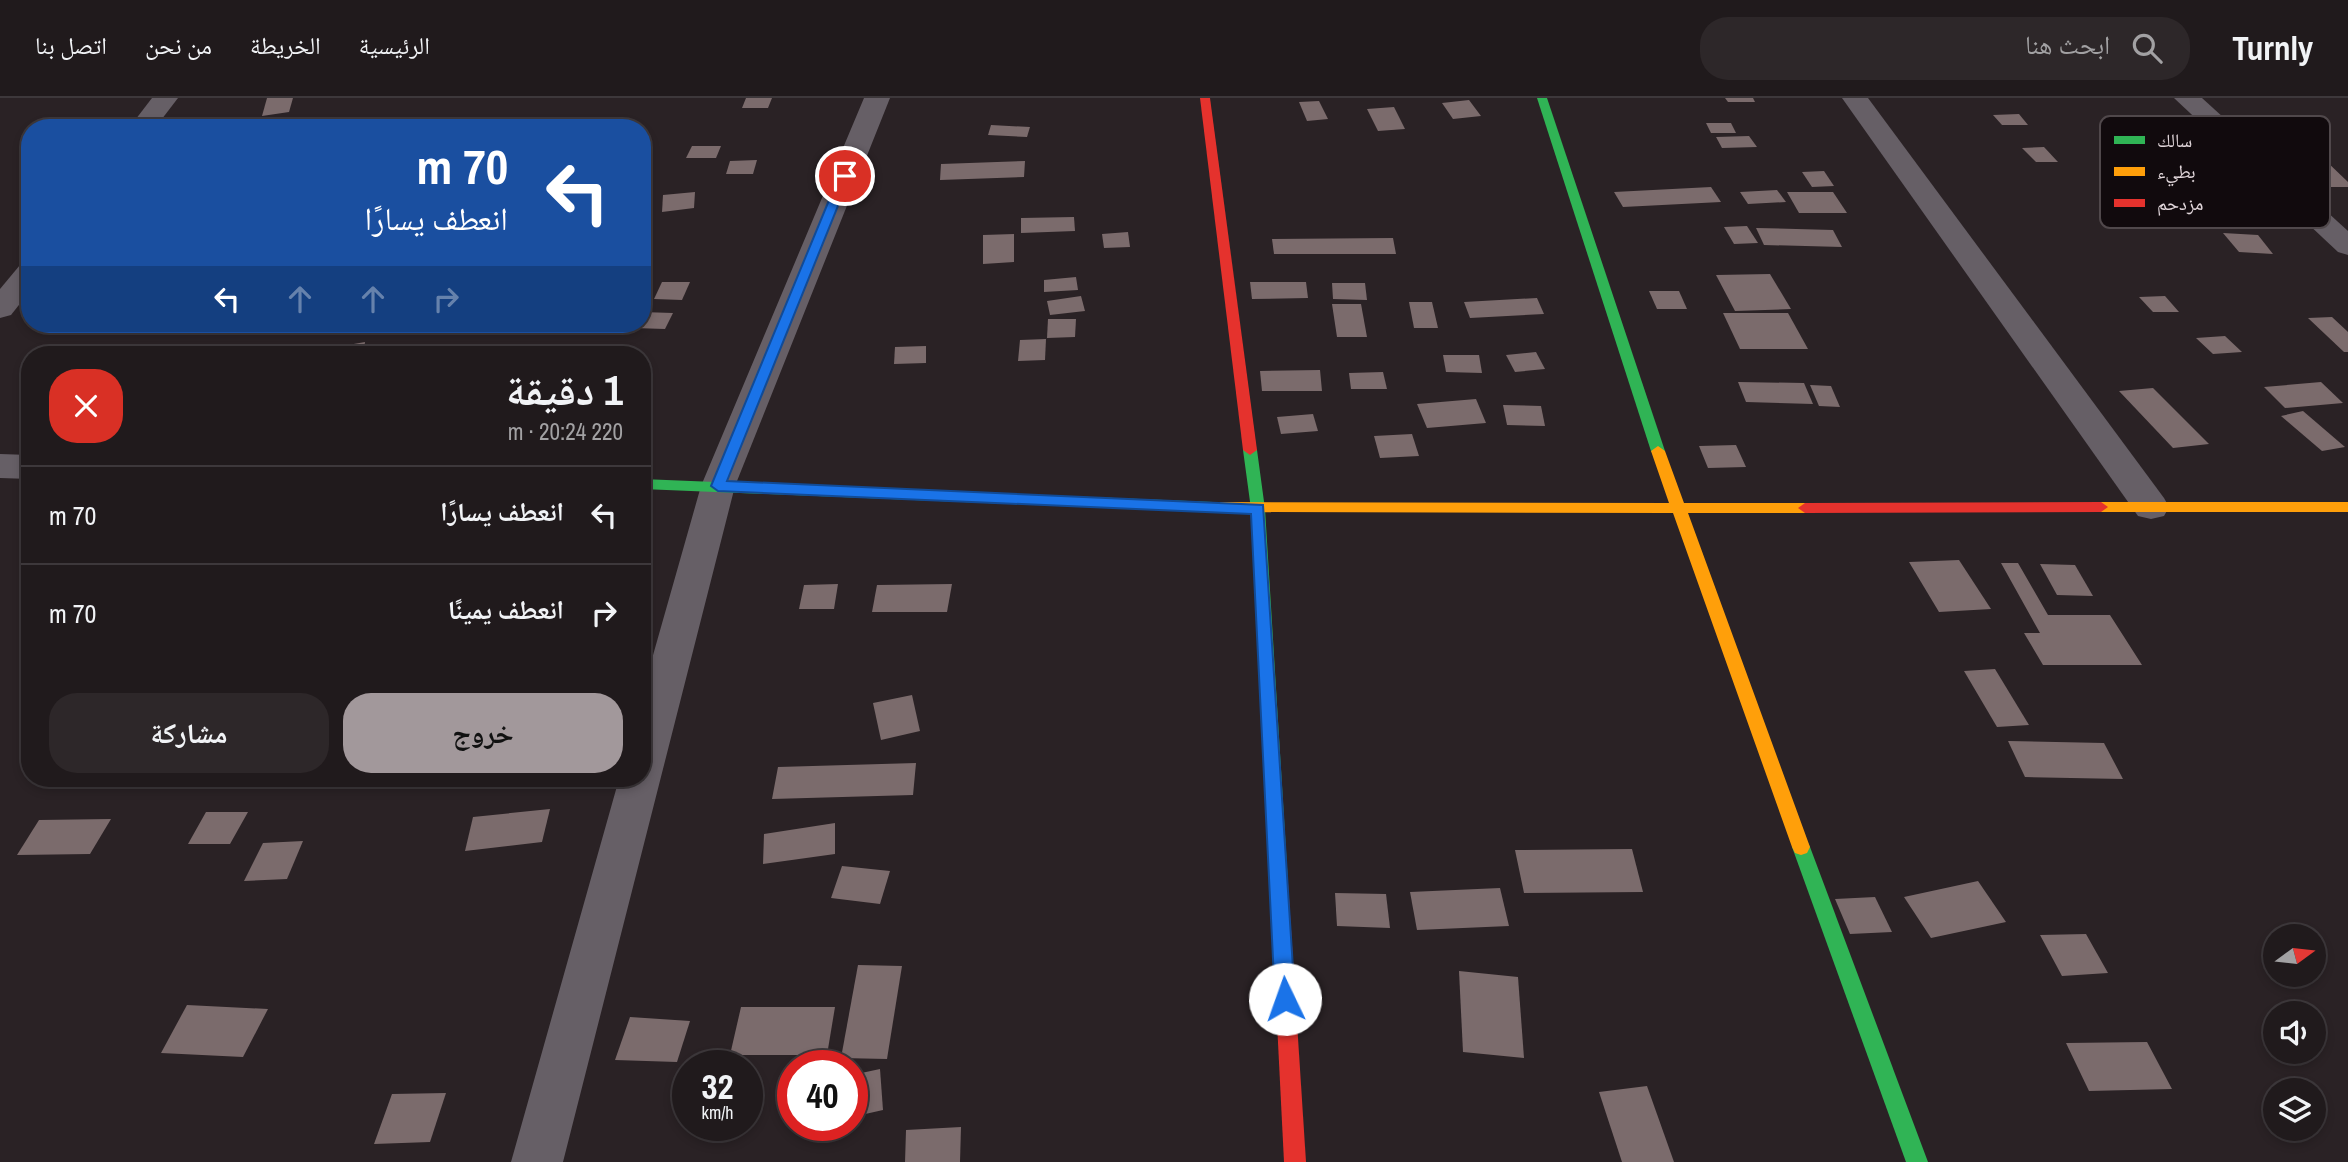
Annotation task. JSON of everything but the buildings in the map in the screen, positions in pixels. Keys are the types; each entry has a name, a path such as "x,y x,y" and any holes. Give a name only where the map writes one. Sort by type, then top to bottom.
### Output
{"street":[{"path":"149,119 165,98"},
{"path":"651,736 718,486 877,98"},
{"path":"1205,98 1258,509 1295,1162"},
{"path":"1542,98 1677,508 1917,1162"},
{"path":"1855,98 2151,507"},
{"path":"2187,98 2207,116"},
{"path":"2328,228 2348,246"},
{"path":"0,309 21,282"},
{"path":"0,466 21,467"},
{"path":"651,484 1258,509 2348,507"},
{"path":"537,1162 638,787"}],"traffic: fast":[{"path":"1542,98 1658,451"},
{"path":"1250,450 1258,509 1279,883"},
{"path":"651,484 1213,507"},
{"path":"1801,847 1917,1162"}],"traffic: slow":[{"path":"1658,451 1801,847"},
{"path":"1213,507 1805,508"},
{"path":"2101,507 2348,507"}],"traffic: jam":[{"path":"1205,98 1250,450"},
{"path":"1805,508 2101,507"},
{"path":"1279,883 1295,1162"}],"route":[{"path":"845,176 718,486 1258,509 1285,999"}]}
